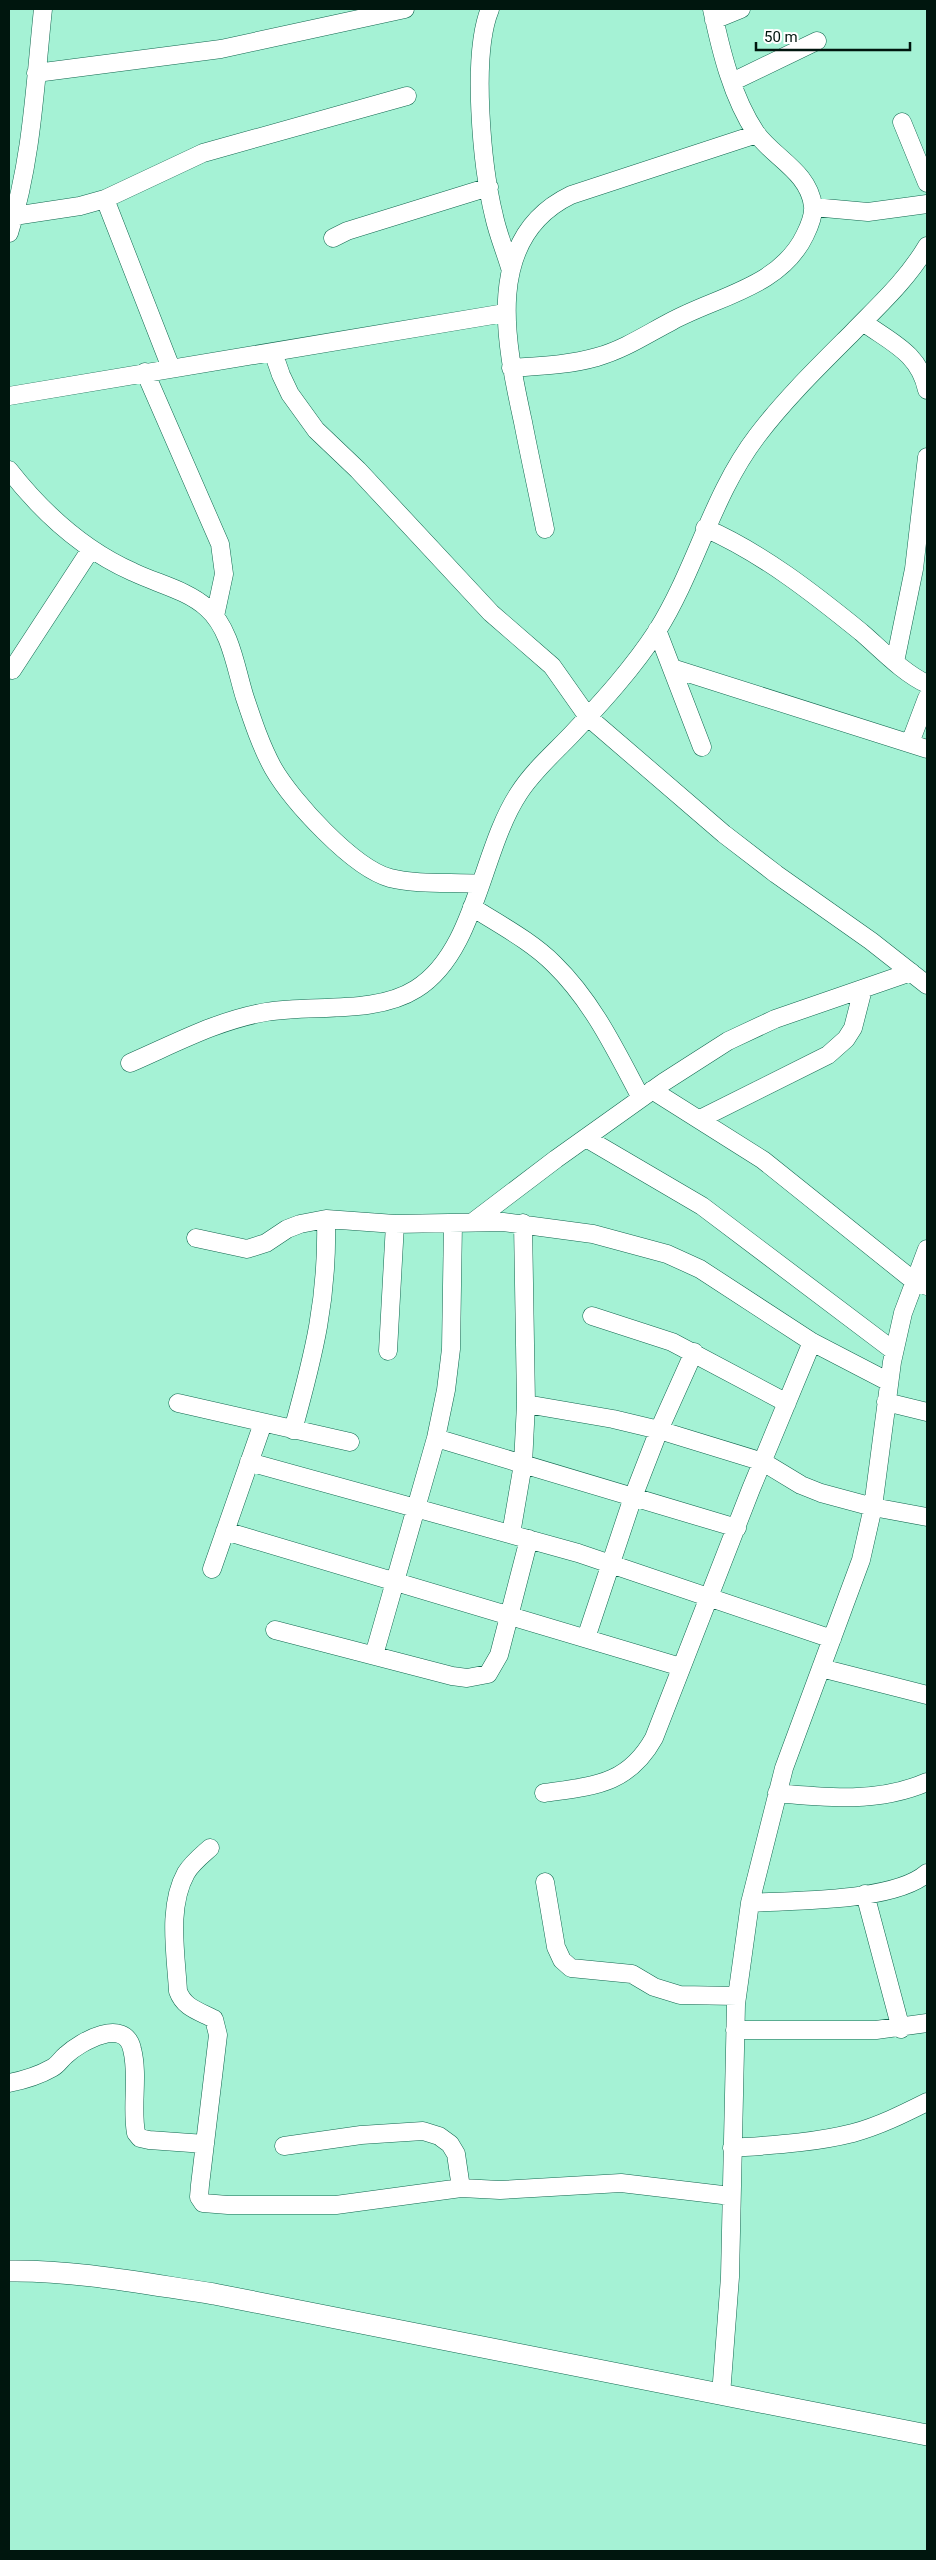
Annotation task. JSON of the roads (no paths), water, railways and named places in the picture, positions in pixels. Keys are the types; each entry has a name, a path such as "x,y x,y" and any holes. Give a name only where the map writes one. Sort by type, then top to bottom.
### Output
{"street":[{"path":"9,233 31,131 43,9"},
{"path":"36,73 221,49 404,9"},
{"path":"490,9 481,43 480,82 489,187 494,217 512,270"},
{"path":"511,368 567,364 598,357 638,341 671,321 756,284 776,272 792,257 810,225 813,207 808,190 801,179 757,134 732,82 720,49 713,14 741,9"},
{"path":"732,82 817,41"},
{"path":"14,216 80,206 105,199 202,153 407,96"},
{"path":"902,122 927,183"},
{"path":"546,530 511,368 505,313 506,293 526,232 537,216 553,203 600,183 757,134"},
{"path":"333,238 347,231 489,187"},
{"path":"105,199 171,368"},
{"path":"813,207 868,212 927,204"},
{"path":"130,1064 220,1024 242,1017 269,1011 371,1003 396,998 414,990 434,976 447,960 472,907 494,843 519,792 536,771 588,717 634,662 657,630 672,602 715,505 756,438 788,399 902,282 927,246"},
{"path":"9,396 505,313"},
{"path":"863,322 910,354 919,366 927,390"},
{"path":"273,352 280,375 290,394 316,430 358,470 491,613 552,666 588,717 724,834 927,985"},
{"path":"145,372 220,544 224,574 215,616"},
{"path":"895,662 924,517 927,457"},
{"path":"9,470 23,488 66,530 91,549 134,573 189,596 215,616 226,638 253,724 274,770 302,807 342,847 375,872 391,878 480,884"},
{"path":"706,528 728,538 770,565 861,632 895,662 927,684"},
{"path":"12,670 91,549"},
{"path":"657,630 702,747"},
{"path":"672,668 927,749"},
{"path":"910,743 927,698"},
{"path":"472,907 531,946 567,978 646,1094 700,1119 778,1170 920,1283"},
{"path":"473,1222 646,1094 728,1041 750,1029 911,972"},
{"path":"700,1119 828,1055 846,1039 854,1028 863,989"},
{"path":"586,1138 702,1206 894,1351"},
{"path":"196,1238 247,1249 266,1243 287,1229 300,1224 326,1219 395,1224 523,1223 593,1234 667,1254 700,1269 812,1342 889,1382"},
{"path":"293,1430 317,1340 322,1313 326,1279 326,1219"},
{"path":"374,1655 436,1438 451,1349 453,1223"},
{"path":"511,1534 523,1464 526,1404 523,1223"},
{"path":"388,1351 395,1224"},
{"path":"721,2395 730,2277 737,1996 750,1903 784,1768 860,1560 873,1507 894,1351 920,1283 927,1249"},
{"path":"592,1316 637,1329 694,1352 787,1403"},
{"path":"544,1794 602,1783 626,1773 637,1764 654,1738 736,1528 812,1342"},
{"path":"586,1638 633,1497 659,1430 694,1352"},
{"path":"886,1402 927,1412"},
{"path":"178,1403 350,1442"},
{"path":"526,1404 613,1419 659,1430 763,1462 801,1485 821,1493 873,1507 927,1517"},
{"path":"212,1568 263,1423"},
{"path":"436,1438 736,1528"},
{"path":"249,1462 529,1539 611,1564 832,1639"},
{"path":"225,1531 682,1667"},
{"path":"275,1630 452,1676 468,1678 482,1676 491,1670 499,1655 508,1614 529,1539"},
{"path":"821,1668 927,1695"},
{"path":"777,1794 819,1797 865,1797 896,1792 927,1782"},
{"path":"210,1848 186,1873 177,1898 175,1912 178,1991 187,2006 214,2020 218,2036 200,2197 203,2203 211,2205 353,2204 428,2191 461,2188 500,2190 621,2183 731,2196"},
{"path":"750,1903 865,1894 897,1888 927,1873"},
{"path":"545,1882 556,1946 562,1960 572,1968 632,1974 654,1987 680,1995 737,1996"},
{"path":"865,1894 900,2028"},
{"path":"735,2030 833,2031 900,2028 927,2023"},
{"path":"9,2083 37,2076 54,2067 72,2050 100,2036 114,2032 122,2034 129,2039 133,2055 136,2133 140,2138 148,2140 205,2144"},
{"path":"732,2148 804,2142 855,2132 891,2119 927,2102"},
{"path":"284,2146 361,2135 423,2131 439,2136 450,2144 456,2154 461,2188"},
{"path":"9,2271 41,2270 214,2294 927,2435"}]}
